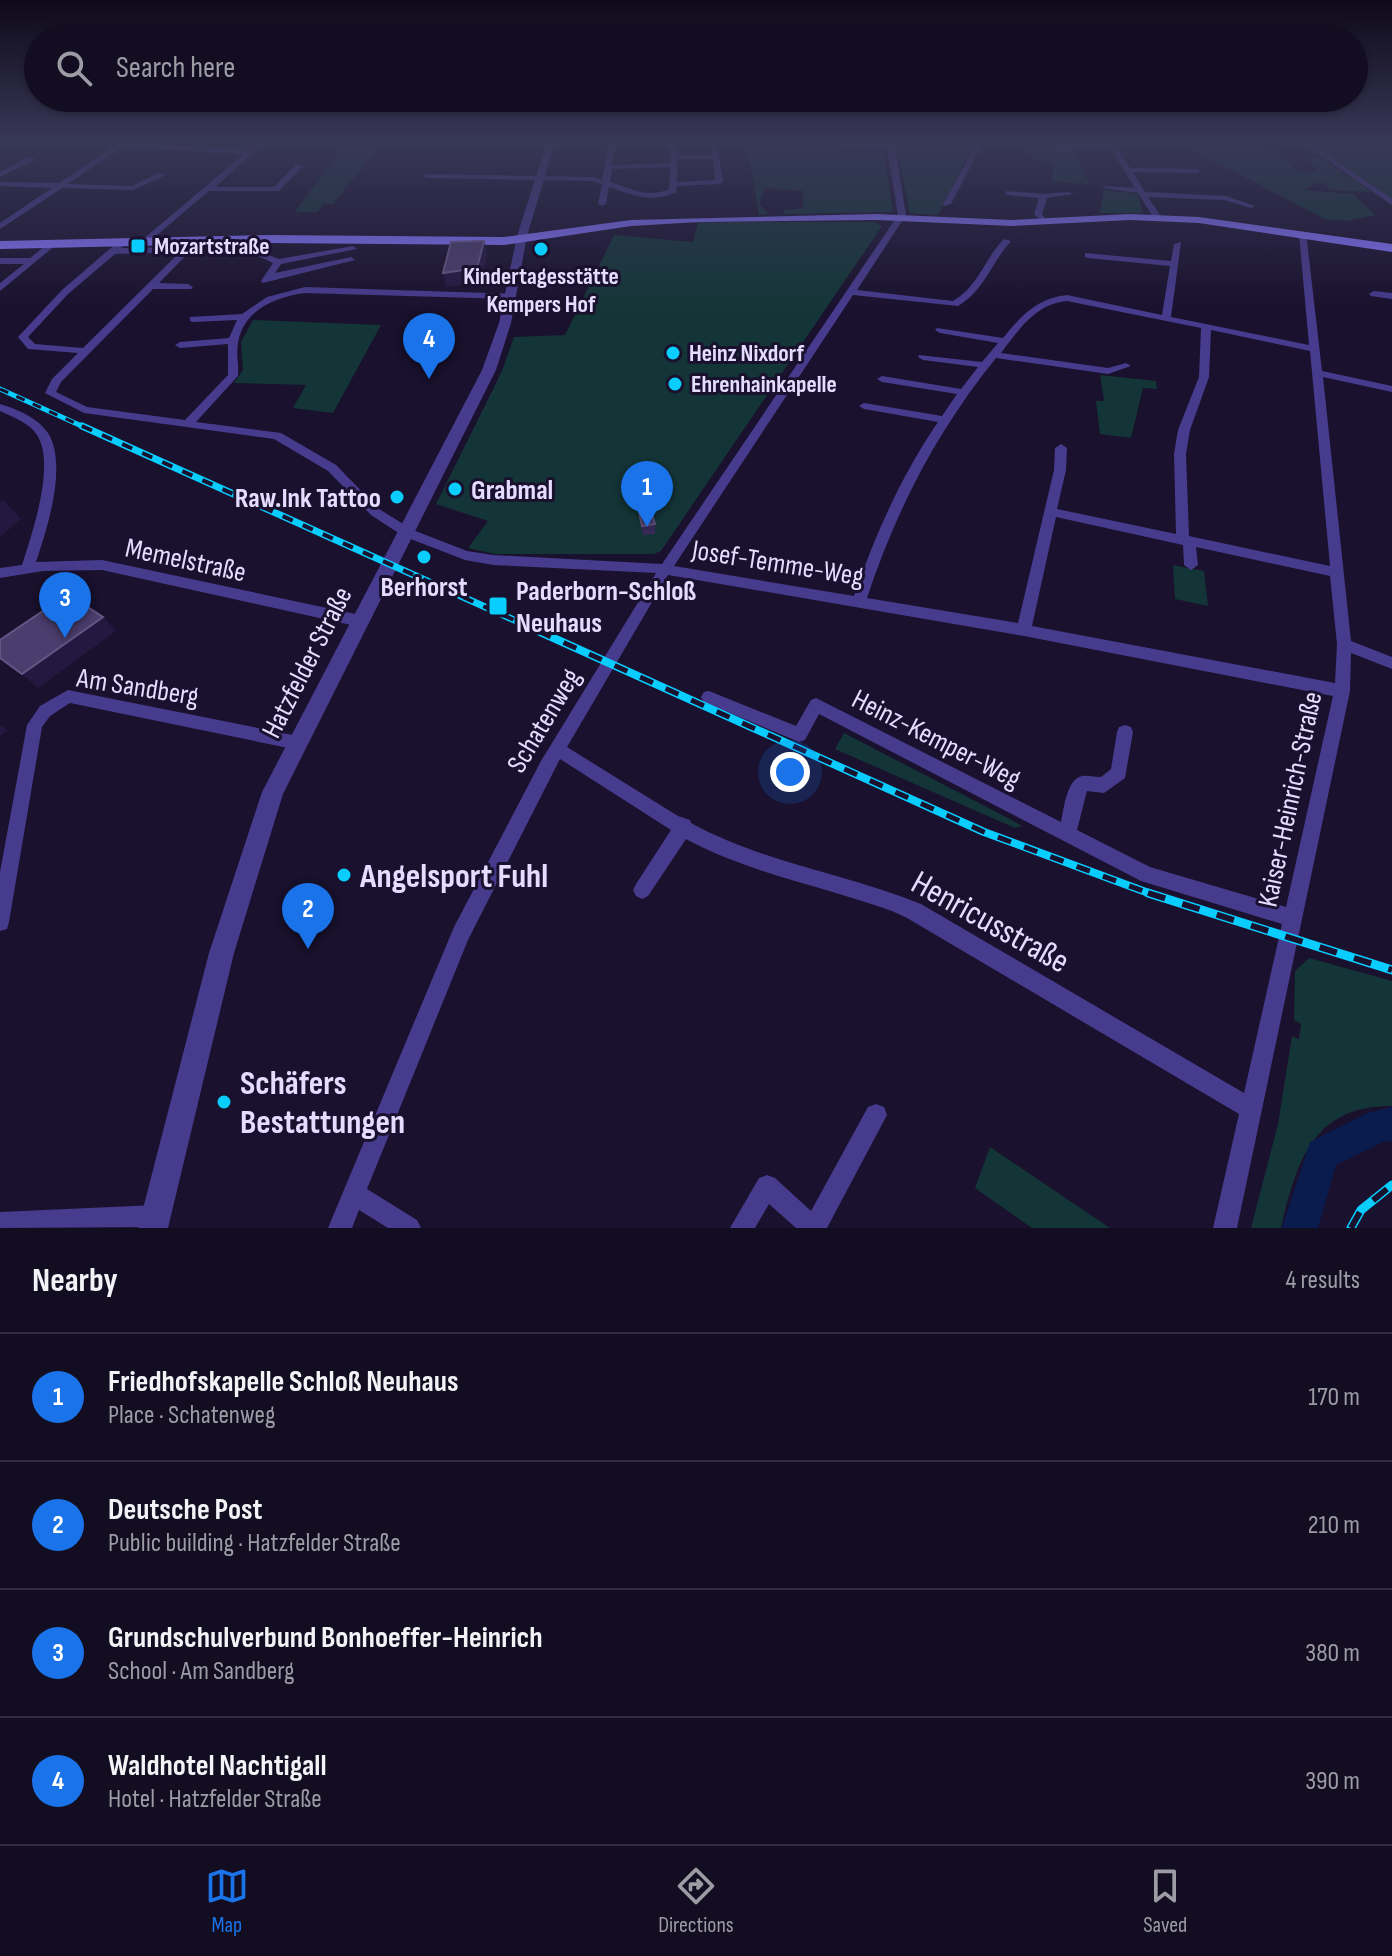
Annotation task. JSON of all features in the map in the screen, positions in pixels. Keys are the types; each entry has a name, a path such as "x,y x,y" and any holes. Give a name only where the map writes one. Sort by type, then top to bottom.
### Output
{"main road":[{"path":"0,245 119,246 145,242 192,245 269,239 356,244 497,242 678,219 900,218 985,223 1158,218 1303,234 1392,248"}],"street":[{"path":"0,227 46,196"},
{"path":"145,242 198,196"},
{"name":"Hatzfelder Straße","path":"155,1222 258,831 298,743 489,370 511,296 522,238 535,196"},
{"path":"602,204 603,196"},
{"path":"897,196 900,218"},
{"path":"947,204 951,196"},
{"path":"1044,196 1038,214 1044,222"},
{"path":"1145,196 1158,218"},
{"path":"1202,196 1226,198"},
{"name":"Schatenweg","path":"340,1228 484,883 557,749 664,571 900,218"},
{"name":"Kaiser-Heinrich-Straße","path":"1225,1228 1292,918 1322,796 1342,691 1344,644 1303,234"},
{"path":"269,239 258,254 278,262 356,244 351,262 270,277"},
{"path":"851,292 955,304 985,279 1001,245 1007,241"},
{"path":"0,288 53,244"},
{"path":"1166,318 1178,244"},
{"path":"192,245 85,351 32,347 23,337 65,292 119,246 192,245"},
{"path":"1088,255 1174,264"},
{"path":"0,261 33,261"},
{"path":"272,296 265,283 278,262"},
{"path":"151,286 188,287"},
{"path":"189,423 233,376 233,341 247,317 272,296 305,290 511,296"},
{"path":"1374,294 1392,296"},
{"path":"859,601 877,541 942,419 984,365 1041,303 1055,298 1315,349"},
{"path":"193,319 247,317"},
{"path":"1191,565 1186,540 1180,454 1184,430 1204,377 1206,327"},
{"path":"940,330 1006,341"},
{"path":"180,345 233,341"},
{"name":"Josef-Temme-Weg","path":"85,351 56,381 50,393 84,410 266,433 300,447 332,468 375,512 408,533 465,555 493,560 634,566 1024,630 1342,691"},
{"path":"993,355 1108,371 1126,366"},
{"path":"923,357 984,365"},
{"path":"1318,373 1392,389"},
{"path":"882,379 962,392"},
{"path":"864,406 942,419"},
{"path":"0,407 34,425 45,438 47,493 39,533 27,569"},
{"path":"1024,630 1051,512 1061,448"},
{"path":"1051,512 1336,572"},
{"name":"Memelstraße","path":"0,573 102,565 360,621"},
{"path":"1344,644 1392,663"},
{"name":"Am Sandberg","path":"0,922 35,725 45,711 68,696 298,743"},
{"name":"Heinz-Kemper-Weg","path":"709,697 799,735 816,705 1147,875 1292,918"},
{"path":"1067,834 1077,790 1083,783 1104,785 1119,773 1125,732"},
{"name":"Henricusstraße","path":"557,749 684,826 747,859 805,877 867,891 914,911 1251,1109"},
{"path":"642,890 684,826"},
{"path":"742,1228 767,1186 814,1228 876,1115"},
{"path":"355,1195 409,1228"},
{"path":"0,1224 155,1222"}],"green space":[{"path":"306,196 339,196 333,204 324,204 317,212 295,212"},
{"path":"756,196 762,196 759,204 769,214 759,215"},
{"path":"803,196 891,196 893,212 782,214 785,210 803,208"},
{"path":"907,196 947,196 938,215 910,213"},
{"path":"1103,196 1139,196 1143,213 1100,213"},
{"path":"1282,196 1355,196 1375,215 1346,221 1325,219"},
{"path":"698,222 875,222 882,226 661,551 654,554 495,554 468,548 488,521 436,504 502,371 514,337 565,335 614,235 693,242"},
{"path":"253,320 381,325 333,413 293,408 306,385 234,383 243,370 241,342"},
{"path":"1100,375 1156,381 1157,389 1143,388 1131,438 1100,434 1096,401 1104,401"},
{"path":"1173,565 1204,571 1208,606 1175,599"},
{"path":"844,733 1022,826 1015,828 835,749"},
{"path":"1309,958 1392,981 1392,1106 1365,1108 1343,1116 1326,1127 1302,1161 1281,1228 1251,1228 1278,1124 1292,1036 1299,1039 1301,1024 1294,1020 1295,971"},
{"path":"990,1147 1110,1228 1032,1228 975,1188"}],"building":[{"path":"484,241 477,268 443,273 451,242"},
{"path":"651,510 655,524 642,526 639,512"},
{"path":"68,594 103,617 22,674 0,658 0,640"}],"waterway":[{"path":"1300,1228 1322,1154 1380,1125 1392,1124"}],"railway":[{"path":"0,389 86,428"},
{"path":"82,426 543,633"},
{"path":"538,631 984,832 1152,894"},
{"path":"1148,893 1152,894"},
{"path":"1152,894 1392,970"},
{"path":"1351,1228 1361,1210 1392,1185"}],"place":[{"name":"Mozartstraße","path":"138,246"},
{"name":"Kindertagesstätte Kempers Hof","path":"541,249"},
{"name":"Heinz Nixdorf","path":"673,353"},
{"name":"Waldhotel Nachtigall","path":"429,379"},
{"name":"Ehrenhainkapelle","path":"675,384"},
{"name":"Grabmal","path":"455,489"},
{"name":"Raw.Ink Tattoo","path":"397,497"},
{"name":"Friedhofskapelle Schloß Neuhaus","path":"647,527"},
{"name":"Berhorst","path":"424,557"},
{"name":"Paderborn-Schloß Neuhaus","path":"498,606"},
{"name":"Grundschulverbund Bonhoeffer-Heinrich","path":"65,638"},
{"name":"Angelsport Fuhl","path":"344,875"},
{"name":"Deutsche Post","path":"308,949"},
{"name":"Schäfers Bestattungen","path":"224,1102"}]}
